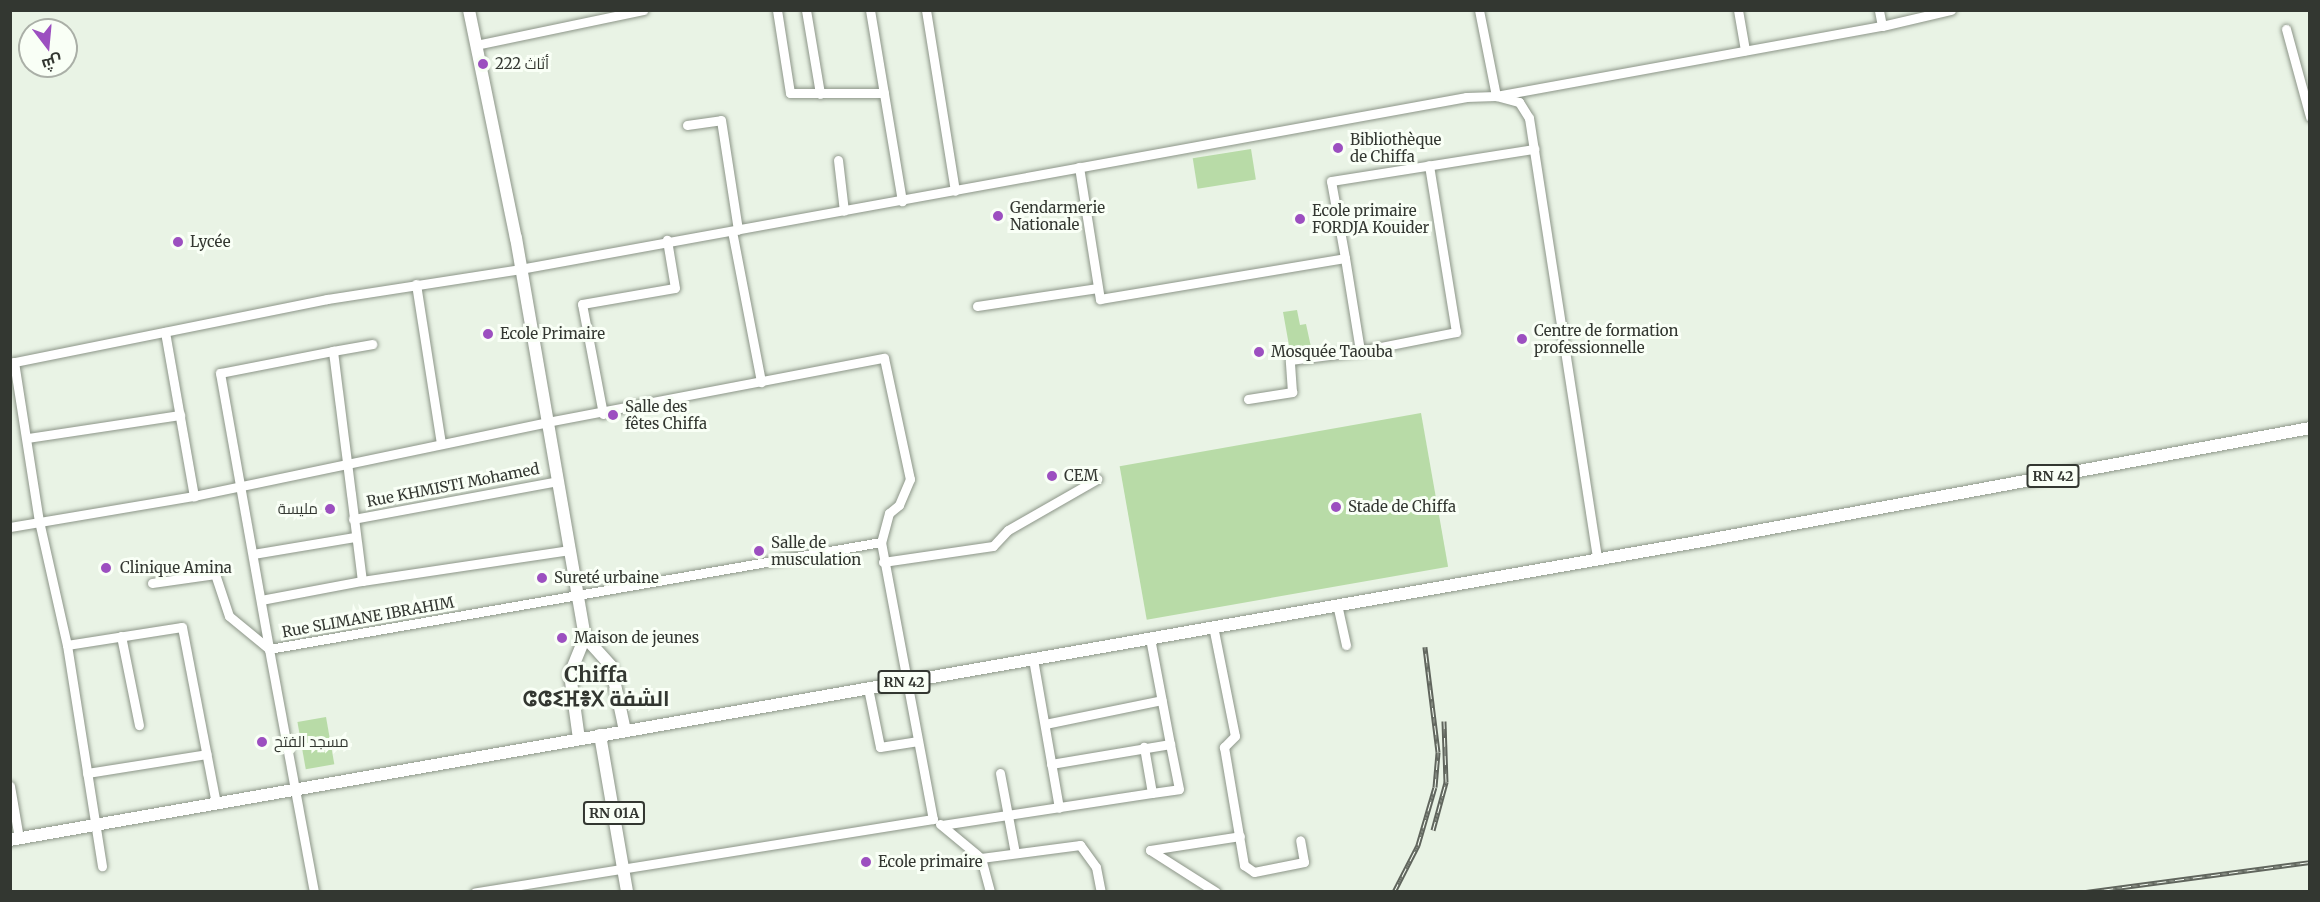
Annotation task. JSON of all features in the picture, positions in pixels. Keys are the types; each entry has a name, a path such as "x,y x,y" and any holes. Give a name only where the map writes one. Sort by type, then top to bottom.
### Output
{"main road":[{"path":"470,10 559,481 576,595 585,637 611,666 625,731"},
{"name":"RN 42","path":"15,839 1597,559 2310,428"},
{"path":"579,739 570,674 585,637"},
{"name":"RN 01A","path":"600,735 627,891"}],"street":[{"path":"476,45 643,10"},
{"path":"777,10 790,93 884,93"},
{"path":"806,10 820,94"},
{"path":"870,10 902,201"},
{"path":"926,10 955,191"},
{"path":"1479,10 1496,96"},
{"path":"1738,10 1745,50"},
{"path":"1879,10 1882,26"},
{"path":"102,866 67,645 39,521 28,438 12,363 416,284 520,269 667,240 902,201 1466,97 1496,96 1882,26 1951,10"},
{"path":"2286,29 2310,117"},
{"path":"1496,96 1519,102 1529,118 1597,559"},
{"path":"687,125 721,120 735,230 761,382"},
{"path":"1360,351 1331,181 1534,149"},
{"path":"838,160 844,211"},
{"path":"1248,399 1292,392 1290,360 1360,351 1456,332 1429,165"},
{"path":"1079,167 1100,299 1345,258"},
{"path":"603,414 582,304 675,288 667,240"},
{"path":"416,284 441,443"},
{"path":"977,306 1098,288"},
{"path":"165,332 194,496"},
{"path":"269,649 242,486 220,373 372,344"},
{"path":"333,351 362,581"},
{"path":"10,527 194,496 441,443 547,422 603,414 884,358 910,479 899,505 888,513 881,542 883,561 904,681 933,819"},
{"path":"28,438 180,416"},
{"path":"883,561 993,546 1008,530 1096,479"},
{"name":"Rue KHMISTI Mohamed","path":"353,519 559,481"},
{"path":"252,554 355,537"},
{"name":"Rue SLIMANE IBRAHIM","path":"314,891 269,649 881,542"},
{"path":"261,600 362,581 570,550"},
{"path":"152,583 215,574 229,616 269,649"},
{"path":"1337,604 1346,645"},
{"path":"1213,626 1235,736 1224,747 1244,865 1254,872 1304,862 1300,840"},
{"path":"67,645 182,627 216,803"},
{"path":"121,636 139,725"},
{"path":"942,825 1179,789 1150,638"},
{"path":"1033,659 1059,808"},
{"path":"868,688 880,747 917,741"},
{"path":"1045,723 1162,700"},
{"path":"1051,764 1170,744"},
{"path":"1144,747 1152,793"},
{"path":"87,773 207,754"},
{"path":"1000,773 1015,853"},
{"path":"10,786 15,839"},
{"path":"475,891 933,819 981,858 990,891"},
{"path":"1216,891 1150,850 1240,836"},
{"path":"981,858 1080,845 1096,867 1101,891"}],"green space":[{"path":"1251,149 1256,180 1198,189 1193,158"},
{"path":"1297,310 1300,325 1306,324 1311,347 1290,351 1283,312"},
{"name":"Stade de Chiffa","path":"1421,413 1448,567 1147,620 1120,466"},
{"path":"326,717 334,764 306,769 297,722"}],"railway":[{"path":"1394,892 1418,845 1435,787 1438,752 1425,647"},
{"path":"1433,830 1446,782 1444,721"},
{"path":"2086,892 2310,862"}],"place":[{"name":"أثاث 222","path":"483,64"},
{"name":"Bibliothèque de Chiffa","path":"1338,148"},
{"name":"Gendarmerie Nationale","path":"998,216"},
{"name":"Ecole primaire FORDJA Kouider","path":"1300,219"},
{"name":"Lycée","path":"178,242"},
{"name":"Ecole Primaire","path":"488,334"},
{"name":"Centre de formation professionnelle","path":"1522,339"},
{"name":"Mosquée Taouba","path":"1259,352"},
{"name":"Salle des fêtes Chiffa","path":"613,415"},
{"name":"CEM","path":"1052,476"},
{"name":"Stade de Chiffa","path":"1336,507"},
{"name":"مليسة","path":"330,509"},
{"name":"Salle de musculation","path":"759,551"},
{"name":"Clinique Amina","path":"106,568"},
{"name":"Sureté urbaine","path":"542,578"},
{"name":"Maison de jeunes","path":"562,638"},
{"name":"مسجد الفتح","path":"262,742"},
{"name":"Ecole primaire","path":"866,862"}],"district":[{"name":"Chiffa ⵛⵛⵉⴼⴻⵝ الشفة","path":"596,687"}]}
